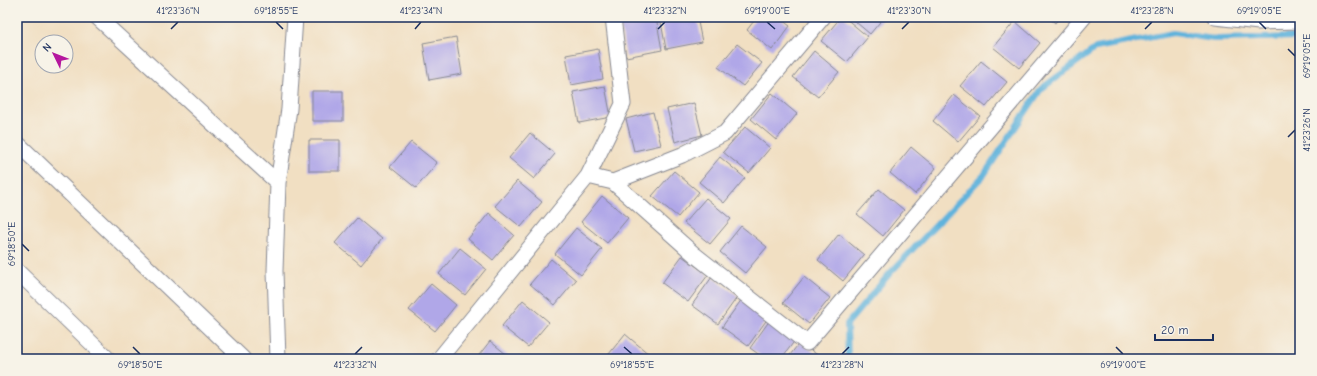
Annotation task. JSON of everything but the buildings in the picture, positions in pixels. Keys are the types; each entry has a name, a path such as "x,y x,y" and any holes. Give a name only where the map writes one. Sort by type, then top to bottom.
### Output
{"street":[{"path":"97,17 278,183"},
{"path":"278,359 275,271 278,183 289,109 295,17"},
{"path":"439,359 588,176 623,104 613,17"},
{"path":"614,182 682,155 726,133 823,17"},
{"path":"588,176 614,182 695,256 807,343 1084,17"},
{"path":"1215,17 1259,22 1300,22"},
{"path":"17,143 243,359"},
{"path":"17,271 108,359"}],"waterway":[{"path":"848,359 847,324 891,272 984,175 1041,89 1096,48 1173,33 1214,39 1299,37"}]}
